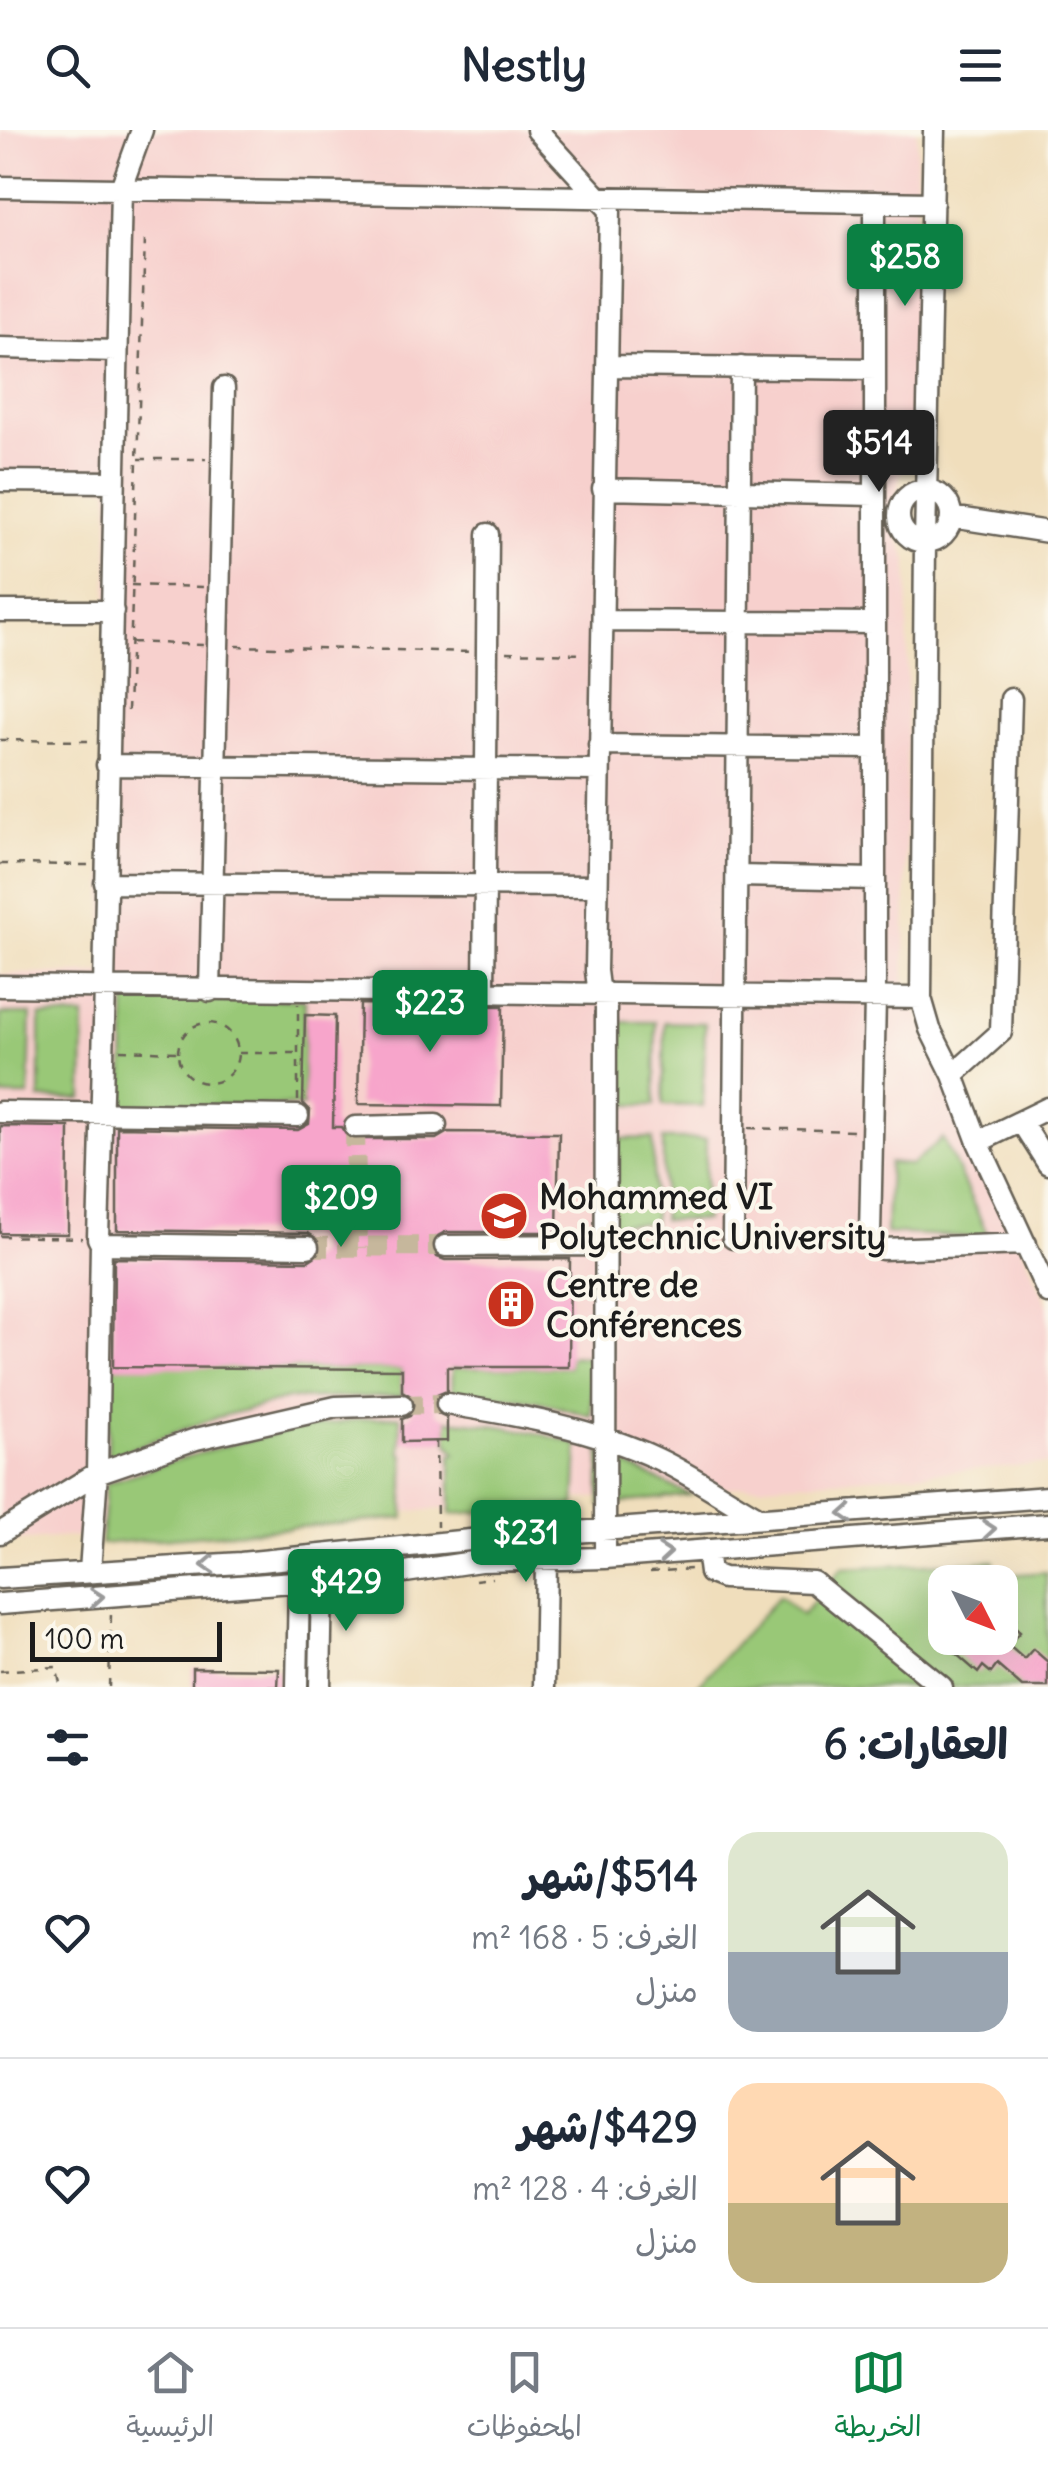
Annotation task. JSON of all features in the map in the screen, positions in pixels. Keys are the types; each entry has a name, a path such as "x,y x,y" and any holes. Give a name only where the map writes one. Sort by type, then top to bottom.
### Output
{"street":[{"path":"90,1570 97,1473 107,765 120,642 113,612 120,188 142,130"},
{"path":"538,130 610,210 597,886 597,980 606,994 604,1558"},
{"path":"926,489 934,130"},
{"path":"0,187 933,203"},
{"path":"875,202 875,998 870,1235 882,1249 1026,1244"},
{"path":"0,348 117,351"},
{"path":"607,366 875,369"},
{"path":"734,1238 742,368"},
{"path":"210,991 224,388"},
{"path":"0,481 114,482"},
{"path":"604,489 874,496"},
{"path":"926,489 948,501 952,517 944,535 925,542 904,531 899,516 910,494 926,489"},
{"path":"952,517 1048,532"},
{"path":"484,992 488,534"},
{"path":"925,542 921,998 930,1029 953,1075 978,1142 1048,1293"},
{"path":"0,611 113,612"},
{"path":"603,620 874,623"},
{"path":"953,1075 1001,1032 1011,700"},
{"path":"599,745 874,748"},
{"path":"107,765 599,770"},
{"path":"105,874 213,884 597,886"},
{"path":"737,876 873,879"},
{"path":"0,986 921,998"},
{"path":"978,1142 1048,1108"},
{"path":"0,1112 298,1116"},
{"path":"1022,1122 1048,1164"},
{"path":"356,1127 436,1125"},
{"path":"446,1246 604,1240"},
{"path":"100,1241 308,1247"},
{"path":"0,1533 97,1473 196,1438 336,1407 402,1404"},
{"path":"447,1404 539,1420 604,1439 657,1459 760,1518"},
{"path":"0,1578 241,1563 1048,1496"},
{"path":"0,1604 322,1580 480,1561 708,1558 1048,1524"},
{"path":"708,1558 710,1574 723,1578 813,1582 942,1687"},
{"path":"544,1687 546,1560"},
{"path":"320,1687 322,1580"},
{"path":"297,1687 299,1582"}],"path":[{"path":"128,712 120,642 132,586 145,240"},
{"path":"114,458 223,460"},
{"path":"132,586 220,587"},
{"path":"120,642 602,654"},
{"path":"0,740 108,740"},
{"path":"0,864 105,874"},
{"path":"298,988 298,1116"},
{"path":"208,1022 226,1028 238,1044 239,1054 225,1079 206,1084 181,1068 178,1052 186,1033 208,1022"},
{"path":"116,1050 178,1052"},
{"path":"239,1054 298,1054"},
{"path":"734,1126 873,1132"},
{"path":"0,1236 100,1241"},
{"path":"604,1240 734,1238"},
{"path":"436,1441 437,1544"},
{"path":"645,1572 708,1558"},
{"path":"459,1581 495,1578"},
{"path":"109,1687 111,1612"},
{"path":"0,1671 56,1667 60,1687"}],"shaded area":[{"path":"0,130 917,130 914,456 901,473 893,514 908,561 905,984 1048,1306 1048,1464 0,1542 0,974 103,974 109,487 0,483"}],"green space":[{"path":"126,996 305,1000 303,1106 123,1105"},
{"path":"0,1014 31,1014 29,1096 0,1096"},
{"path":"40,1016 84,1016 83,1099 40,1099"},
{"path":"615,1022 656,1022 655,1105 615,1105"},
{"path":"665,1022 705,1023 703,1106 663,1105"},
{"path":"653,1138 654,1223 607,1224 606,1139"},
{"path":"943,1138 989,1238 886,1233 889,1163 911,1165"},
{"path":"663,1139 706,1139 705,1220 663,1220"},
{"path":"569,1356 593,1358 591,1416 537,1401 452,1390 453,1367 569,1367"},
{"path":"108,1368 402,1369 402,1396 288,1399 218,1417 108,1457"},
{"path":"400,1416 404,1518 101,1544 106,1483 251,1439"},
{"path":"447,1420 514,1428 578,1445 575,1506 451,1514 451,1455 456,1454 447,1441"},
{"path":"600,1453 691,1495 600,1505"},
{"path":"994,1561 994,1565 928,1565 928,1655 1018,1655 1018,1574 1046,1572 1048,1687 697,1687 779,1596 802,1615 842,1568"}],"building":[{"path":"360,1004 503,1006 501,1106 358,1104"},
{"path":"305,1015 335,1016 333,1127 341,1127 349,1139 436,1139 448,1132 559,1133 557,1232 445,1232 434,1238 431,1247 437,1257 445,1260 570,1259 569,1367 447,1367 447,1391 437,1395 433,1403 438,1414 447,1418 447,1441 402,1442 402,1419 410,1416 416,1406 413,1397 402,1391 402,1369 113,1367 114,1258 308,1261 320,1253 319,1240 308,1233 117,1230 117,1127 298,1130 309,1124 310,1110 303,1103"},
{"path":"0,1126 69,1127 68,1234 0,1233"},
{"path":"1033,1649 1048,1662 1048,1687 1022,1687 997,1665 991,1673 983,1666 978,1673 957,1655 1018,1654 1024,1659"},
{"path":"192,1668 279,1669 278,1687 192,1687"}],"tunnel":[{"path":"355,1127 357,1248"},
{"path":"308,1247 445,1246"},
{"path":"402,1405 447,1404"}],"place":[{"name":"Mohammed VI Polytechnic University","path":"504,1216"},
{"name":"Centre de Conférences","path":"511,1304"}]}
